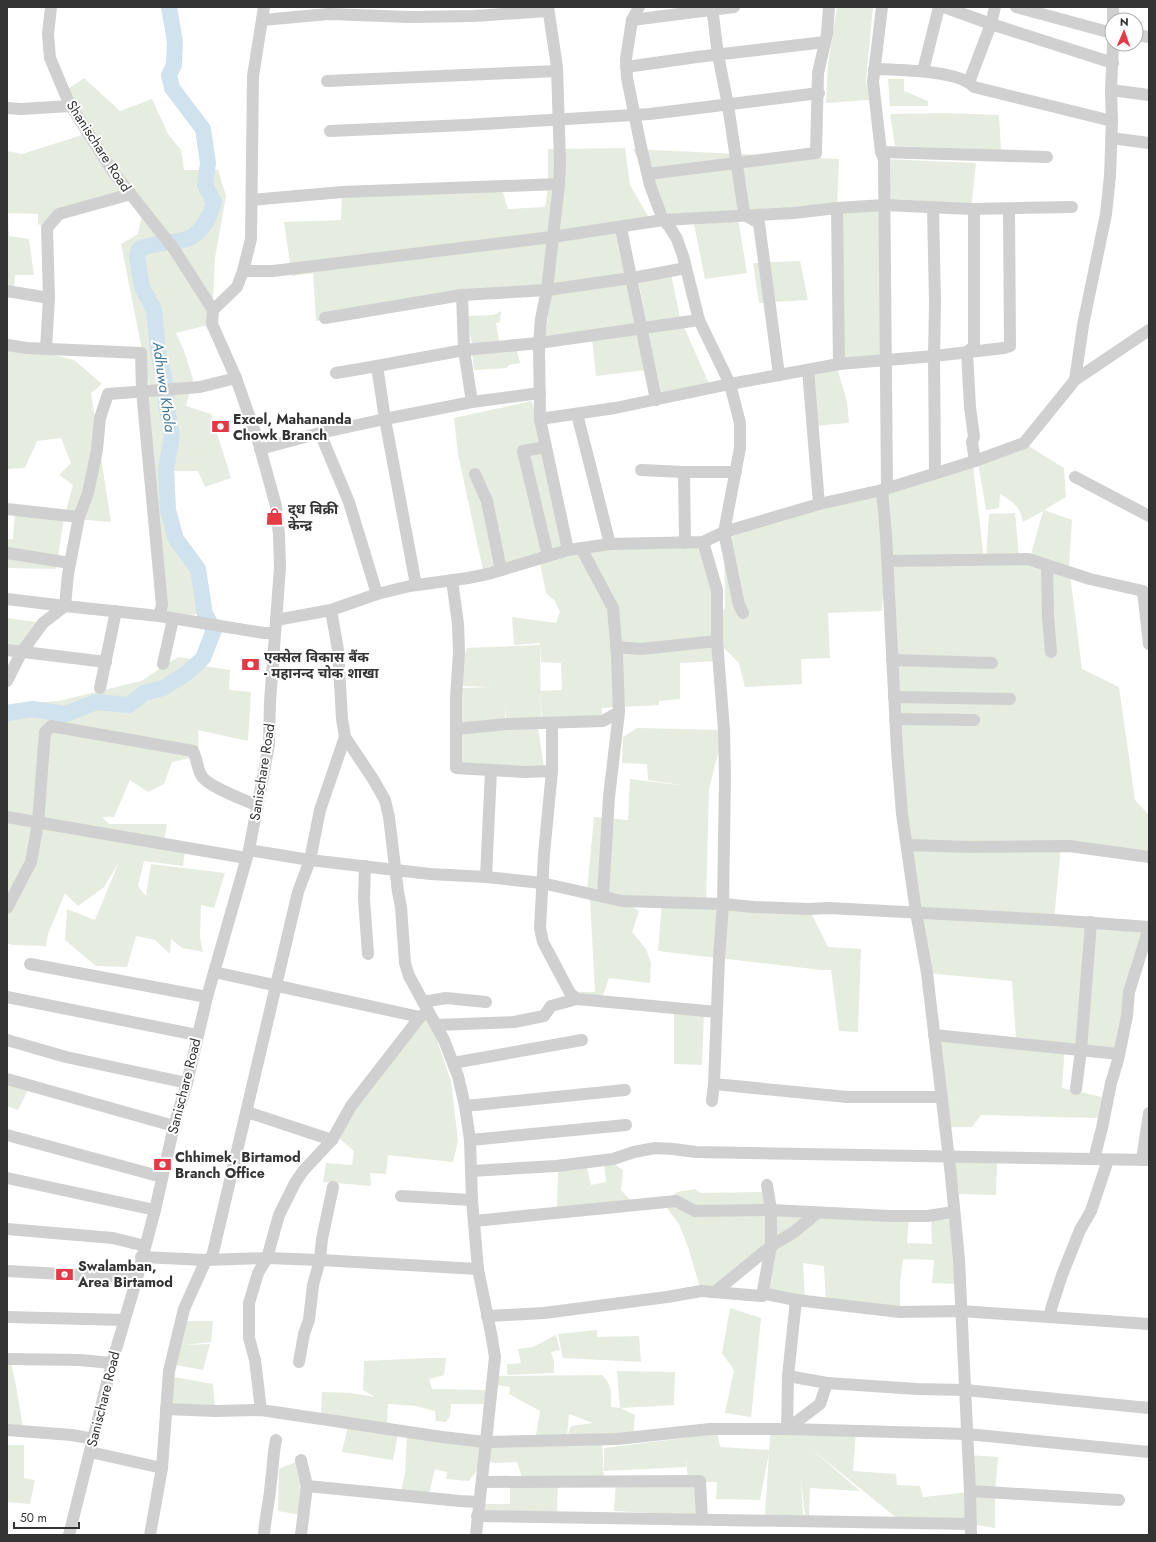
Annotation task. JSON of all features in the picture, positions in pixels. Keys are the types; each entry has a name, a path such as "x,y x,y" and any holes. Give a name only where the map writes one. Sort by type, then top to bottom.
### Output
{"street":[{"name":"Shanischare Road","path":"50,7 48,34 50,58 71,106 113,172 158,231 174,249 213,310"},
{"path":"213,310 237,287 251,240 253,76 264,7"},
{"path":"639,7 632,20 626,67 641,148 650,185 663,220 677,238 699,320 730,384 740,423 740,448 724,532 742,613"},
{"path":"632,20 712,8 734,7"},
{"path":"648,174 816,153 819,93 818,73 825,42 830,7"},
{"path":"477,1516 702,1520 971,1530 961,1311 954,1212 927,973 916,912 902,814 895,719 885,489 887,359 884,159 881,152 873,82 882,7"},
{"path":"923,71 939,7"},
{"path":"944,7 991,24 1112,63"},
{"path":"969,82 991,24 995,7"},
{"path":"1016,7 1104,31"},
{"path":"712,8 718,55 728,105 745,215"},
{"path":"262,20 330,14 390,17 474,16 548,9 557,71 560,120 559,184 547,290 541,319 539,342 540,419 568,550"},
{"path":"626,67 825,42"},
{"path":"1075,380 1083,324 1106,214 1110,176 1113,52"},
{"path":"874,69 923,71 949,76 969,82 974,87 1112,121"},
{"path":"327,81 557,71"},
{"path":"1111,90 1149,94"},
{"path":"330,131 635,115 819,93"},
{"path":"7,108 21,109 71,106"},
{"path":"1111,138 1149,143"},
{"path":"881,152 1047,157"},
{"path":"252,200 342,192 559,184"},
{"path":"46,348 49,298 47,228 59,214 131,194"},
{"path":"243,270 272,271 552,237 621,228 663,220 794,213 884,205 974,209 1072,207"},
{"path":"837,208 839,364"},
{"path":"933,208 935,302 935,473"},
{"path":"967,352 974,346 974,209"},
{"path":"540,419 656,400 730,384 839,364 934,356 1004,348 1010,346 1008,209"},
{"path":"745,215 759,223 779,375"},
{"path":"621,228 656,400"},
{"path":"325,318 462,295 547,290 632,278 686,268"},
{"path":"7,291 49,298"},
{"path":"462,295 464,350 472,402"},
{"name":"Sanischare Road","path":"69,1535 112,1363 155,1210 174,1126 187,1083 207,997 248,854 269,745 280,567 276,506 260,449 236,378 212,324 213,310"},
{"path":"336,373 464,350 539,342 699,320"},
{"path":"276,620 331,610 377,594 416,585 468,578 568,550 610,544 703,542 724,532 819,504 885,489 975,461 1024,443 1075,380 1149,330"},
{"path":"7,345 141,353 142,391 162,605 159,616"},
{"path":"967,352 970,407 974,437 972,442 975,461"},
{"path":"377,366 385,419 416,585"},
{"path":"808,370 819,504"},
{"path":"7,681 22,653 43,623 65,606 70,563 79,517 88,493 97,450 100,418 108,394 200,387 236,378"},
{"path":"260,449 320,433 385,419 472,402 540,394"},
{"path":"577,414 610,544"},
{"path":"320,433 349,502 377,594"},
{"path":"546,447 523,451 548,556"},
{"path":"641,470 736,472"},
{"path":"684,472 685,543"},
{"path":"475,474 487,501 501,570"},
{"path":"1075,477 1149,515"},
{"path":"7,509 79,517"},
{"path":"703,542 717,590 717,641 724,730 725,777 723,904 712,1101"},
{"path":"581,548 612,608 616,647 619,712 609,797 603,896"},
{"path":"7,553 70,563"},
{"path":"888,561 1028,559 1090,579 1143,591 1149,644"},
{"path":"1047,565 1050,652"},
{"path":"452,580 458,624 459,652 456,698 456,768 525,772 552,771"},
{"path":"7,599 159,616 222,627 264,633 275,633"},
{"path":"331,610 338,650 342,719 345,737 385,800 389,817 405,963 424,1010 436,1025 444,1040 453,1063 465,1106 470,1140 472,1200 478,1269 494,1358 476,1535"},
{"path":"100,688 116,612"},
{"path":"163,664 173,619"},
{"path":"616,647 641,649 717,641"},
{"path":"7,650 106,662"},
{"path":"892,660 992,663"},
{"path":"894,697 1010,699"},
{"path":"456,729 507,724 603,721 619,712"},
{"path":"895,719 974,720"},
{"path":"552,723 552,771 542,883 540,928 543,942 570,993 576,999"},
{"path":"7,908 31,862 38,823 45,732 51,726 193,751 197,759 201,776 216,788 258,806"},
{"path":"150,1535 162,1468 169,1371 184,1309 206,1260 212,1257 298,892 310,860 320,810 345,737"},
{"path":"486,877 492,770"},
{"path":"7,817 38,823 248,854 430,874 486,877 542,883 622,901 916,912 1091,922 1149,927 1130,992 1127,1016 1119,1054 1094,1159"},
{"path":"907,845 971,847 1069,846 1149,857"},
{"path":"365,866 364,899 368,954"},
{"path":"1076,1089 1081,1050 1091,922"},
{"path":"30,964 207,997"},
{"path":"214,972 275,985 424,1010"},
{"path":"7,997 197,1036"},
{"path":"261,1410 255,1360 250,1338 249,1303 258,1273 267,1258 279,1215 294,1183 303,1171 332,1140 351,1106 424,1010 446,998 486,1002"},
{"path":"436,1025 514,1022 544,1016 551,1006 576,999 717,1012"},
{"path":"934,1035 1119,1054"},
{"path":"7,1040 66,1056 187,1083"},
{"path":"453,1063 582,1040"},
{"path":"7,1079 174,1126"},
{"path":"714,1084 847,1097 942,1097"},
{"path":"465,1106 625,1090"},
{"path":"247,1112 332,1140"},
{"path":"471,1171 556,1166 613,1159 634,1152 655,1148 696,1152 1146,1160 1149,1113"},
{"path":"470,1140 626,1125"},
{"path":"7,1135 162,1177"},
{"path":"1051,1317 1051,1309 1062,1275 1080,1230 1091,1211 1108,1160"},
{"path":"7,1178 155,1210"},
{"path":"762,1296 771,1246 771,1210 767,1185"},
{"path":"299,1362 304,1334 310,1320 313,1285 320,1260 322,1239 333,1187"},
{"path":"401,1196 472,1200"},
{"path":"474,1221 676,1201 695,1211 771,1210 909,1216 927,1216 954,1212"},
{"path":"715,1292 771,1246 794,1232 817,1213"},
{"path":"7,1229 113,1238 143,1252 206,1260 267,1258 478,1269"},
{"path":"7,1271 137,1278"},
{"path":"487,1316 544,1313 667,1297 701,1291 762,1296 766,1294 796,1300 900,1312 961,1311 1149,1324"},
{"path":"787,1429 788,1376 796,1300"},
{"path":"7,1317 124,1320"},
{"path":"7,1359 79,1360 112,1363"},
{"path":"788,1376 827,1383 918,1389 965,1390 1149,1408"},
{"path":"787,1429 820,1404 827,1383"},
{"path":"166,1408 215,1411 261,1410 442,1438 485,1442 618,1439 710,1429 787,1429 967,1434 1149,1452"},
{"path":"7,1430 72,1435 94,1439"},
{"path":"264,1535 264,1520 271,1482 276,1440"},
{"path":"90,1452 162,1468"},
{"path":"301,1460 307,1486 301,1535"},
{"path":"482,1482 700,1481 702,1520"},
{"path":"307,1486 460,1502 479,1502"},
{"path":"970,1491 1119,1500"}],"shaded area":[{"path":"837,7 873,7 866,81 869,100 826,103 828,64"},
{"path":"84,78 120,111 152,99 168,134 181,150 184,170 218,170 226,196 215,258 212,324 176,333 184,351 193,379 186,406 211,414 231,478 205,487 198,471 166,471 168,510 202,588 205,614 159,616 142,391 150,390 121,244 138,234 142,215 130,194 59,214 47,228 38,224 38,214 8,213 9,236 29,239 34,275 15,275 14,291 7,290 7,151 22,154 88,133 68,89"},
{"path":"888,79 904,79 904,91 928,101 928,106 890,106"},
{"path":"946,113 999,115 1001,150 895,146 890,114"},
{"path":"625,148 630,185 652,223 621,228 638,324 545,336 552,291 536,289 316,321 313,273 292,276 284,222 341,220 342,192 501,186 508,209 545,207 548,187 548,149"},
{"path":"633,149 839,159 837,208 738,219 747,273 705,279 693,219 663,220 650,185"},
{"path":"884,159 976,163 971,209 884,206 887,359 836,365 837,208 884,205"},
{"path":"800,261 808,300 759,303 753,263"},
{"path":"671,274 680,318 646,322 638,278"},
{"path":"501,311 500,322 496,323 499,341 472,344 469,330 469,316 494,315"},
{"path":"684,327 711,388 656,400 648,331"},
{"path":"638,331 646,370 596,376 592,338"},
{"path":"7,347 27,348 74,360 102,384 91,393 111,522 64,518 73,485 59,475 71,463 61,438 37,441 25,468 7,469"},
{"path":"516,347 520,363 509,365 507,368 474,370 472,352"},
{"path":"836,365 847,401 849,423 813,426 808,370"},
{"path":"532,401 568,550 483,570 458,454 454,418"},
{"path":"1024,443 1064,468 1066,497 1044,510 1072,520 1069,568 1030,558 1043,511 1023,522 1018,508 1000,494 999,508 986,510 978,463"},
{"path":"973,465 984,560 1017,561 1070,575 1082,669 1119,687 1135,800 1149,815 1149,857 1061,846 1054,920 1144,926 1117,1049 1065,1044 1062,1088 1102,1097 1098,1118 981,1115 972,1127 946,1127 942,1097 956,1098 942,1096 937,1040 1016,1038 1012,981 927,973 910,842 897,719 886,540 882,611 828,613 830,658 801,659 802,684 745,687 739,663 719,643 719,661 680,663 680,699 659,701 659,705 602,708 602,719 542,720 540,691 562,690 561,663 541,662 540,643 514,645 512,617 556,623 560,612 555,601 546,593 539,559 560,553 703,542 718,615 725,608 724,532"},
{"path":"15,512 64,518 56,569 7,568 7,539 13,539"},
{"path":"1015,513 1019,558 986,559 989,514"},
{"path":"7,618 43,623 17,650 7,648"},
{"path":"540,645 541,719 506,721 506,706 505,721 458,727 460,688 494,687 460,686 461,669 467,648"},
{"path":"178,657 205,661 204,666 230,670 229,690 251,692 248,741 198,730 199,756 172,762 164,784 148,792 130,780 114,817 102,817 109,824 167,824 164,841 185,850 183,866 144,861 138,886 146,896 151,864 225,873 214,908 201,905 200,937 203,952 182,948 171,939 170,954 155,940 136,936 127,967 96,966 65,940 67,909 95,920 119,862 104,887 78,906 65,893 48,934 46,946 12,945 7,943 7,705 59,701 141,681"},
{"path":"538,728 544,767 457,764 458,729"},
{"path":"637,728 724,730 709,789 706,904 809,909 828,947 861,949 858,1032 839,1031 831,970 658,951 662,903 587,891 594,817 628,820 630,779 687,786 648,780 647,764 622,763 623,737"},
{"path":"590,899 622,901 639,911 632,932 646,949 651,963 650,983 609,978 601,1001 574,992 595,992"},
{"path":"674,1011 704,1013 702,1065 674,1064"},
{"path":"426,1017 431,1023 451,1081 458,1141 453,1162 388,1155 386,1174 370,1173 371,1186 323,1182 326,1163 352,1165 354,1151 340,1139 348,1117"},
{"path":"7,1084 28,1090 18,1110 7,1106"},
{"path":"955,1162 997,1163 996,1195 959,1194"},
{"path":"613,1163 623,1170 621,1190 630,1200 557,1210 558,1169 587,1168 591,1185 606,1182 604,1164"},
{"path":"695,1189 700,1193 766,1192 768,1213 909,1218 907,1243 932,1244 931,1219 955,1220 960,1284 932,1283 934,1260 903,1259 900,1282 900,1312 826,1304 824,1266 803,1263 805,1301 763,1294 768,1250 715,1288 701,1291 688,1247 679,1224 663,1203 677,1192"},
{"path":"730,1308 761,1318 751,1417 725,1413 734,1370 722,1353"},
{"path":"181,1321 213,1321 211,1342 183,1345 210,1344 203,1370 171,1364"},
{"path":"597,1330 597,1337 639,1336 641,1362 563,1358 558,1334"},
{"path":"556,1335 560,1350 551,1352 554,1361 554,1373 507,1375 507,1364 521,1363 518,1349 533,1347"},
{"path":"446,1358 444,1375 429,1379 432,1389 486,1390 484,1404 451,1404 450,1416 446,1422 436,1421 435,1411 416,1406 388,1404 387,1424 321,1414 322,1392 350,1393 375,1397 363,1390 364,1361"},
{"path":"7,1364 11,1364 23,1427 7,1425"},
{"path":"617,1371 675,1372 674,1405 621,1408 635,1415 633,1437 602,1439 604,1481 558,1481 557,1516 485,1515 485,1504 510,1504 510,1482 522,1478 517,1462 495,1463 484,1461 469,1481 446,1479 447,1472 435,1469 428,1498 400,1495 405,1474 407,1435 535,1441 540,1411 509,1394 510,1387 497,1385 498,1376 602,1375 608,1382 611,1394 611,1407 620,1408","holes":["569,1414 593,1423 571,1426 567,1437"]},
{"path":"174,1377 213,1384 215,1411 166,1409"},
{"path":"348,1426 398,1433 393,1460 342,1452"},
{"path":"717,1430 720,1447 769,1450 771,1430 856,1432 853,1471 896,1474 897,1485 920,1486 923,1497 970,1492 968,1455 998,1457 995,1492 995,1528 971,1524 903,1523 810,1448 860,1491 810,1488 809,1516 805,1516 801,1478 803,1517 765,1514 769,1453 760,1500 716,1499 717,1482 700,1482 700,1515 614,1511 616,1481 688,1481 686,1458 686,1467 604,1471 604,1448 685,1438"},
{"path":"7,1445 24,1445 24,1478 35,1480 30,1504 7,1502"},
{"path":"301,1460 302,1515 278,1511 279,1469"}],"waterway":[{"name":"Adhuwa Khola","path":"7,713 32,709 66,714 96,702 129,705 144,693 163,688 187,673 203,658 214,630 205,614 198,569 176,539 168,510 166,470 172,436 166,403 166,386 158,351 154,310 142,287 137,257 139,249 152,245 184,240 193,236 206,220 214,202 205,185 208,163 203,129 172,88 169,75 174,65 175,42 169,7"}],"place":[{"name":"Excel, Mahananda Chowk Branch","path":"220,427"},
{"name":"दूध बिक्री केन्द्र","path":"275,517"},
{"name":"एक्सेल विकास बैंक - महानन्द चोक शाखा","path":"251,665"},
{"name":"Chhimek, Birtamod Branch Office","path":"162,1165"},
{"name":"Swalamban, Area Birtamod","path":"65,1274"}]}
